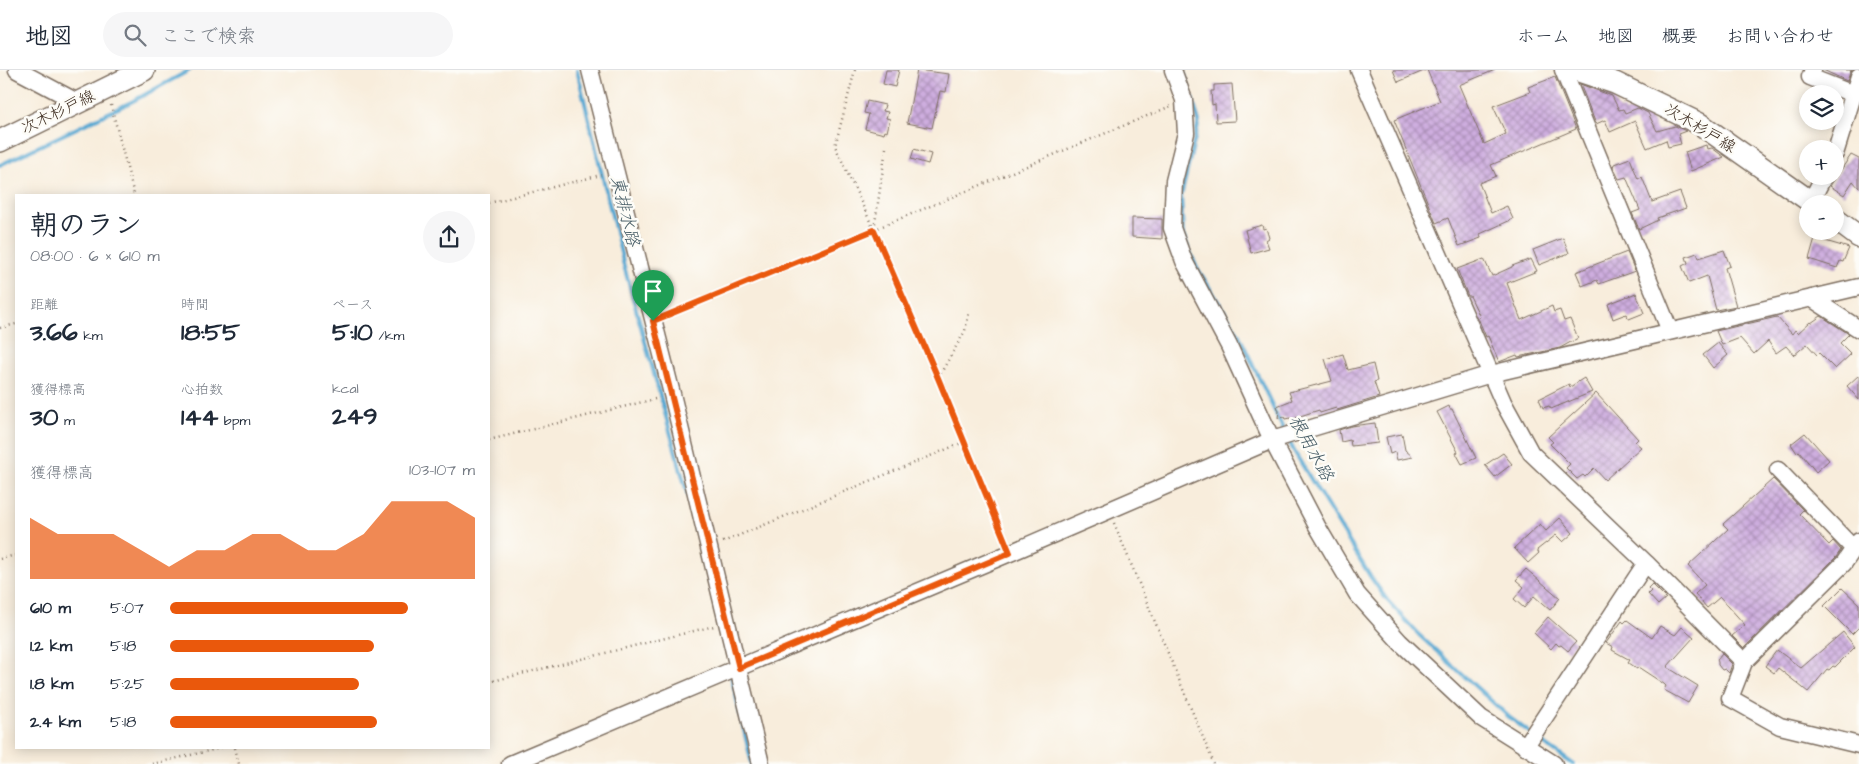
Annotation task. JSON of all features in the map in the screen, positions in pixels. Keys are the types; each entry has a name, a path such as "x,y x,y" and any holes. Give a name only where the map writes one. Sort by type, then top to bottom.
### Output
{"main road":[{"name":"次木杉戸線","path":"0,141 144,70"},
{"name":"次木杉戸線","path":"1576,70 1615,83 1700,124 1802,195"},
{"path":"1844,226 1859,237"}],"street":[{"path":"17,70 77,102"},
{"path":"590,70 710,548 761,764"},
{"path":"1173,70 1184,100 1186,133 1174,181 1172,228 1184,261 1229,346 1272,440 1317,526 1357,594 1400,642 1481,718 1554,764"},
{"path":"1359,70 1503,402 1531,453 1646,563 1744,662"},
{"path":"1563,70 1670,331"},
{"path":"1813,70 1810,77 1854,94"},
{"path":"1839,140 1859,76"},
{"path":"510,764 1109,511 1272,440 1491,374 1859,287"},
{"path":"1811,298 1859,329"},
{"path":"1778,470 1856,545 1844,562 1744,662 1730,698 1780,726 1859,745"},
{"path":"1525,746 1646,563"}],"path":[{"path":"855,70 836,146 938,378 1010,553"},
{"path":"107,89 134,194"},
{"path":"653,321 1184,100"},
{"path":"874,230 886,148"},
{"path":"490,204 615,171"},
{"path":"938,378 965,331 969,311"},
{"path":"0,328 15,324"},
{"path":"490,440 672,394"},
{"path":"710,548 964,442"},
{"path":"1109,511 1214,764"},
{"path":"0,559 15,555"},
{"path":"490,682 728,622"},
{"path":"152,764 217,749"},
{"path":"235,749 240,764"}],"building":[{"path":"886,70 899,70 895,87 883,84"},
{"path":"917,70 949,74 946,92 940,91 932,128 907,123"},
{"path":"1393,70 1426,70 1398,82"},
{"path":"1427,70 1495,70 1459,85 1484,144 1506,134 1493,106 1530,92 1528,87 1555,77 1576,129 1491,165 1496,176 1479,183 1491,213 1507,206 1513,219 1480,234 1481,238 1459,246 1448,218 1436,223 1394,120 1440,101"},
{"path":"1823,70 1851,70 1847,81"},
{"path":"1232,84 1235,121 1216,122 1215,104 1212,105 1211,91 1214,91 1214,85"},
{"path":"1580,84 1612,96 1619,110 1623,109 1625,113 1638,108 1648,113 1657,131 1675,126 1686,131 1678,134 1681,144 1668,147 1666,140 1647,148 1635,121 1610,132 1605,120 1596,124"},
{"path":"867,101 885,105 883,111 888,112 886,118 890,119 887,132 885,131 884,134 865,129 869,114 864,113"},
{"path":"1706,145 1707,149 1712,148 1724,157 1691,171 1685,152"},
{"path":"914,149 931,154 928,164 911,159"},
{"path":"1851,155 1859,159 1859,188 1853,181 1844,195 1830,186 1844,185 1844,165"},
{"path":"1630,158 1638,179 1642,177 1652,202 1680,192 1686,208 1657,218 1658,220 1639,229 1632,213 1640,210 1626,177 1619,179 1613,167 1614,164"},
{"path":"1132,218 1162,219 1162,239 1132,237"},
{"path":"1262,225 1263,229 1266,228 1269,238 1266,240 1269,248 1251,253 1245,230"},
{"path":"1563,238 1569,253 1539,265 1533,250"},
{"path":"1814,240 1822,240 1849,248 1843,262 1840,261 1837,268 1809,259"},
{"path":"1724,250 1730,266 1725,268 1736,306 1716,310 1707,276 1689,283 1682,266 1688,263 1686,257 1697,253 1699,258"},
{"path":"1627,252 1635,271 1599,284 1597,280 1582,286 1576,272"},
{"path":"1484,259 1492,276 1531,259 1537,271 1507,283 1521,320 1552,306 1554,312 1560,310 1564,321 1570,319 1578,338 1560,348 1518,357 1517,355 1499,362 1488,336 1486,337 1478,318 1480,317 1470,296 1468,296 1457,269"},
{"path":"1636,293 1644,313 1629,319 1626,314 1613,319 1608,304"},
{"path":"1821,316 1849,334 1840,343 1851,354 1835,369 1819,353 1817,355 1807,344 1794,355 1786,346 1776,353 1768,341 1754,354 1740,338 1722,345 1716,331 1777,317 1792,334 1795,330 1798,333 1810,322"},
{"path":"1718,343 1728,355 1713,368 1703,355"},
{"path":"1343,354 1348,370 1373,364 1377,381 1374,382 1379,397 1337,410 1336,408 1320,413 1319,410 1297,417 1293,421 1290,418 1278,418 1279,411 1277,406 1292,400 1289,392 1332,381 1325,359"},
{"path":"1859,375 1859,400 1847,386"},
{"path":"1584,378 1592,392 1551,409 1549,406 1543,408 1539,399 1569,384 1570,387"},
{"path":"1596,393 1638,439 1635,442 1641,447 1605,480 1594,468 1585,477 1583,475 1577,479 1566,468 1570,464 1550,444 1553,442 1548,437"},
{"path":"1449,406 1476,458 1462,464 1456,453 1458,452 1437,412"},
{"path":"1375,423 1378,443 1351,446 1350,440 1341,442 1339,430 1351,426"},
{"path":"1805,433 1829,460 1816,472 1799,451 1797,453 1791,444"},
{"path":"1402,434 1405,450 1413,457 1397,460 1395,452 1390,454 1386,437"},
{"path":"1503,453 1512,464 1495,477 1485,465"},
{"path":"1773,479 1803,510 1799,514 1829,545 1833,541 1841,550 1744,648 1732,636 1745,625 1720,597 1707,608 1695,594 1705,585 1688,566 1728,529 1723,524"},
{"path":"1560,518 1573,533 1563,542 1556,535 1537,550 1539,553 1528,563 1514,548 1540,524 1546,531"},
{"path":"1526,569 1560,598 1550,610 1534,596 1524,608 1514,599 1524,587 1516,580"},
{"path":"1652,584 1666,598 1658,605 1648,594 1651,591 1648,588"},
{"path":"1842,588 1859,604 1859,627 1852,634 1824,606"},
{"path":"1548,617 1576,642 1568,651 1556,643 1551,649 1534,633"},
{"path":"1627,620 1652,638 1660,626 1675,635 1682,627 1694,637 1667,667 1698,686 1688,703 1664,690 1666,686 1664,684 1638,667 1637,669 1628,663 1630,660 1612,650 1613,647 1606,643 1622,621 1624,623"},
{"path":"1843,632 1855,647 1835,667 1827,669 1808,692 1778,668 1774,673 1765,666 1777,650 1801,668"},
{"path":"1722,654 1732,664 1729,673 1725,669 1722,670 1718,665 1717,660"}],"waterway":[{"path":"0,165 133,101 190,70"},
{"name":"東排水路","path":"577,70 624,266 688,496"},
{"name":"根用水路","path":"1183,70 1199,121 1181,196 1183,235 1196,266 1238,333 1285,433"},
{"name":"根用水路","path":"1288,439 1370,576 1387,600 1419,635 1509,717 1529,732"},
{"name":"東排水路","path":"731,675 752,764"},
{"name":"根用水路","path":"1536,738 1573,764"}],"route":[{"path":"874,230 938,378 1010,553 739,668 653,321 874,230"}]}
